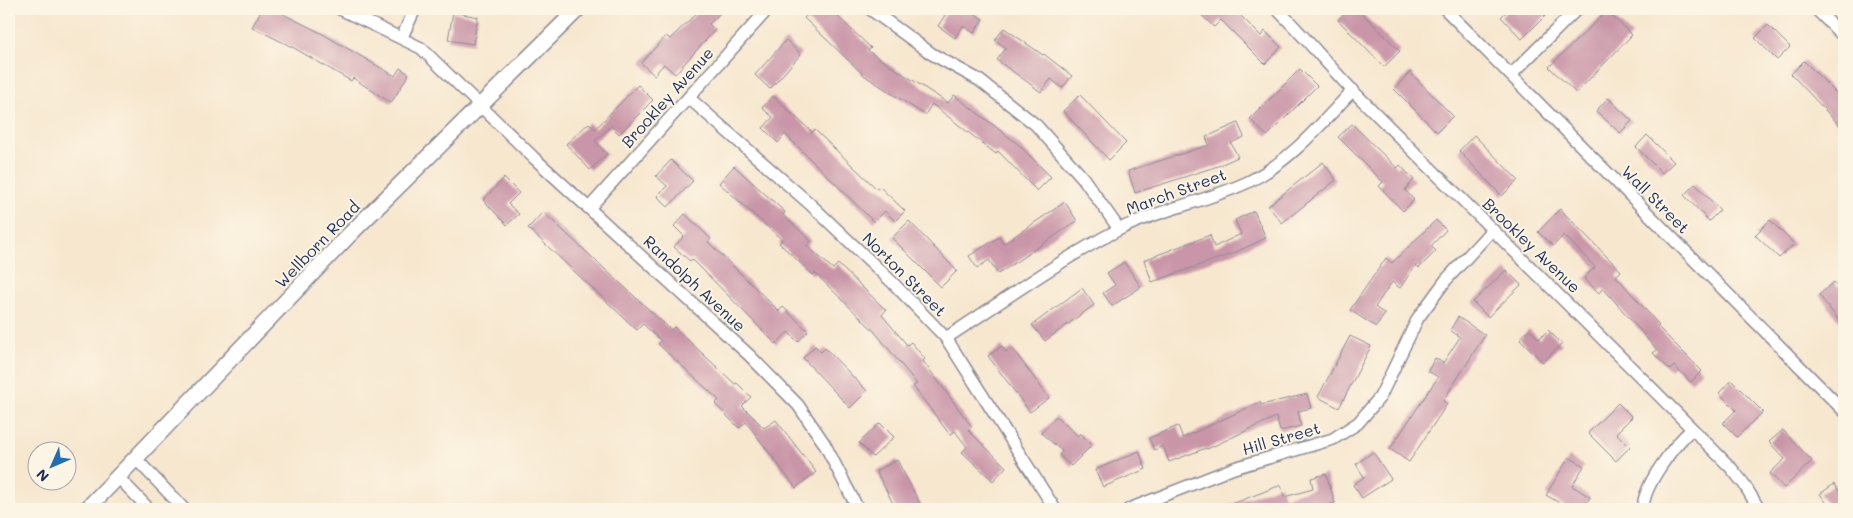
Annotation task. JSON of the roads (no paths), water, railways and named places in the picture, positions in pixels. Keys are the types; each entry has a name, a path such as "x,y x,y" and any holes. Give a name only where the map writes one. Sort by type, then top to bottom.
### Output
{"street":[{"name":"Randolph Avenue","path":"340,9 402,37 431,56 480,106 749,355 798,405 824,443 858,509"},
{"path":"402,37 415,9"},
{"name":"Wellborn Road","path":"87,509 351,233 578,9"},
{"name":"Brookley Avenue","path":"590,207 768,9"},
{"path":"870,9 932,54 978,80 1036,125 1083,178 1119,229"},
{"name":"Brookley Avenue","path":"1277,9 1353,90 1492,230 1533,267 1732,469 1744,484 1759,509"},
{"name":"Wall Street","path":"1445,9 1844,411"},
{"path":"1510,75 1577,9"},
{"path":"1816,9 1843,32"},
{"name":"March Street","path":"946,338 1057,265 1119,229 1144,218 1224,192 1272,168 1299,147 1353,90"},
{"name":"Norton Street","path":"689,98 810,204 893,283 946,338 1055,509"},
{"name":"Hill Street","path":"1130,509 1234,468 1334,439 1358,423 1380,397 1418,318 1446,280 1492,230"},
{"path":"1643,509 1659,470 1678,441 1692,429"},
{"path":"136,459 184,509"},
{"path":"118,477 149,509"}]}
